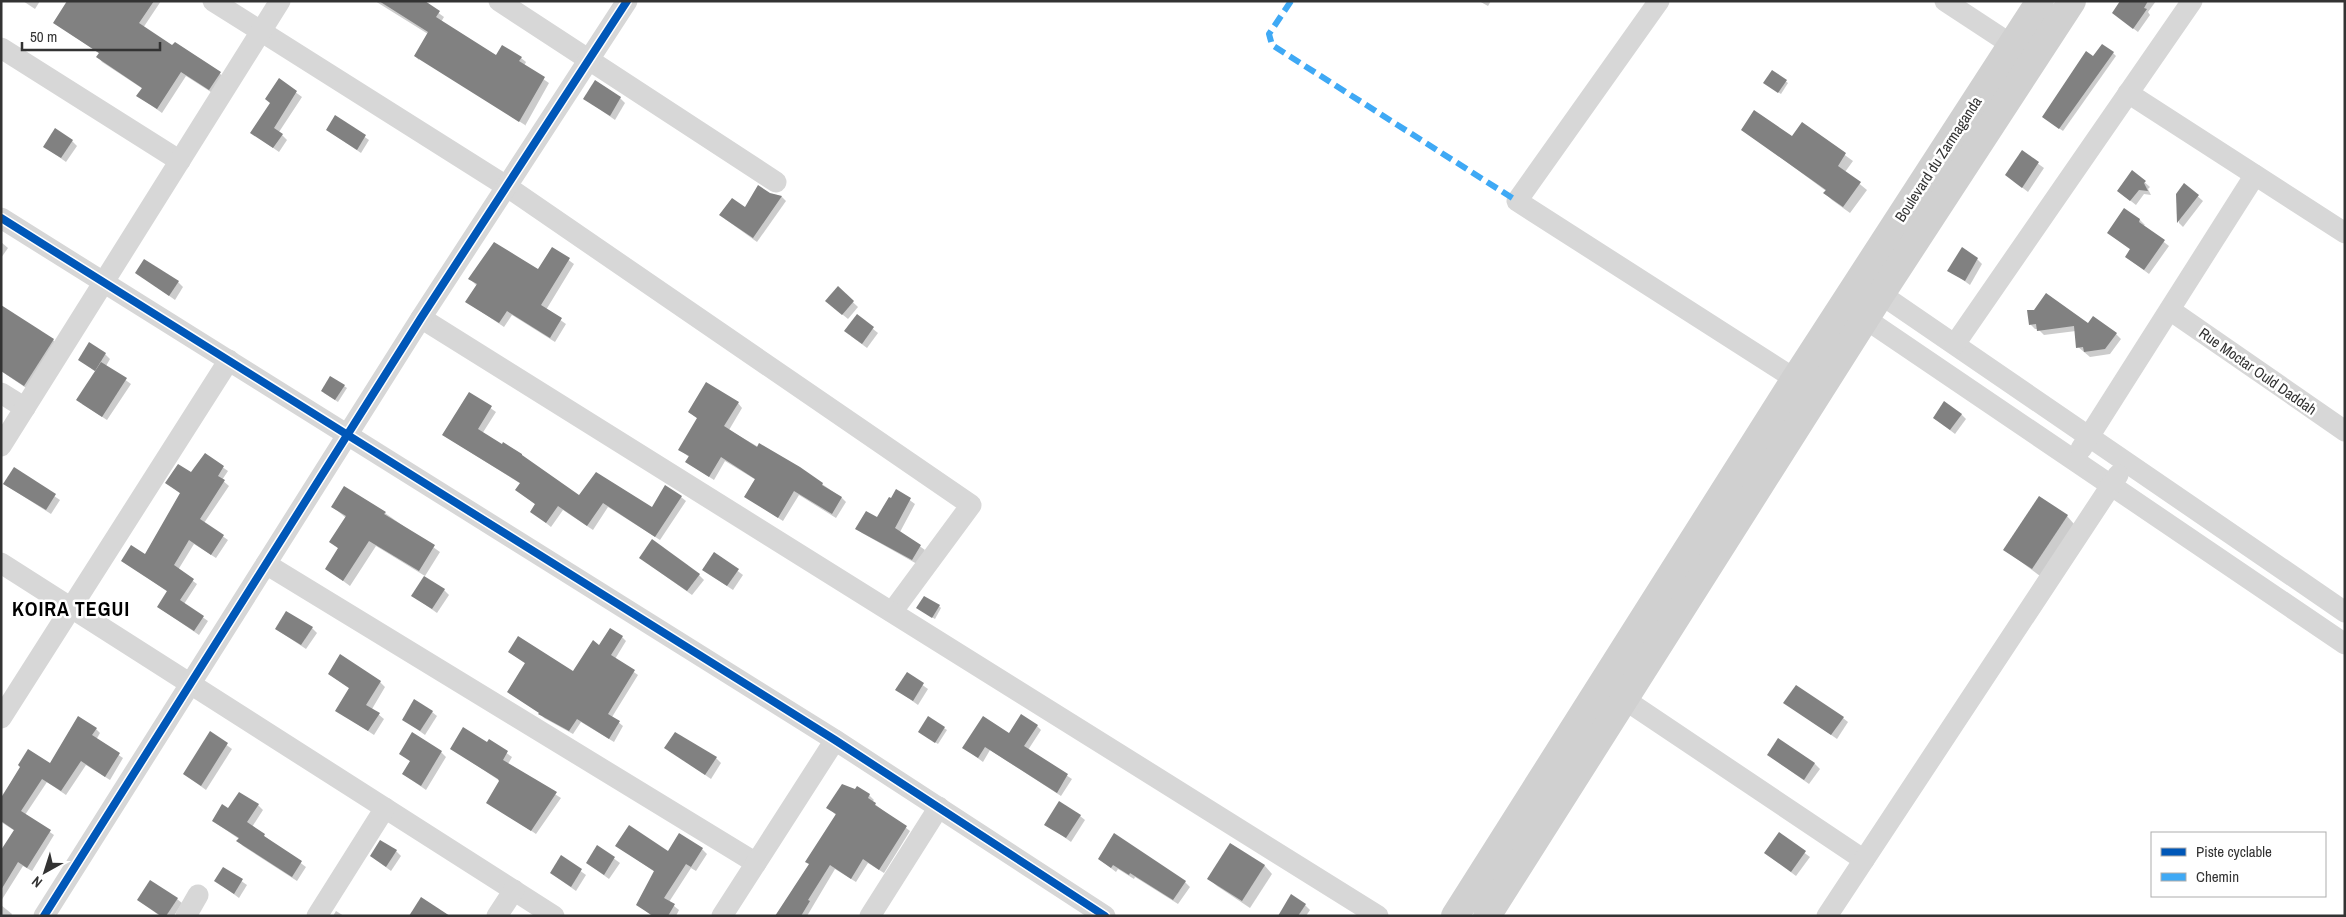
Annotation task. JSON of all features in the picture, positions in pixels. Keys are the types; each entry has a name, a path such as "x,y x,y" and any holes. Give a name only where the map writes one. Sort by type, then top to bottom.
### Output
{"main road":[{"name":"Boulevard du Zarmaganda","path":"1870,287 2012,45 2040,1"},
{"name":"Boulevard du Zarmaganda","path":"1870,287 2072,1"},
{"path":"1455,916 1795,379 1870,287"},
{"path":"1487,916 1624,700 1848,313"},
{"path":"1479,878 1503,891"}],"street":[{"path":"213,1 506,186 971,505 892,612"},
{"path":"1,446 280,1"},
{"path":"499,1 589,58 776,182"},
{"path":"44,916 421,318 627,1"},
{"path":"1660,1 1517,200 1795,379"},
{"path":"1945,1 2012,45"},
{"path":"1955,344 2192,1"},
{"path":"1,48 180,161"},
{"path":"2128,93 2345,233"},
{"path":"2074,460 2254,175"},
{"path":"1,218 835,740 1105,916"},
{"path":"1870,287 2345,612"},
{"name":"Rue Moctar Ould Daddah","path":"2170,310 2345,431"},
{"path":"1848,313 2074,460 2345,644"},
{"path":"421,318 1378,916"},
{"path":"1,718 228,360"},
{"path":"1,393 25,408"},
{"path":"1828,916 2126,462"},
{"path":"1,563 554,916"},
{"path":"266,564 756,863"},
{"path":"1601,684 1864,860"},
{"path":"722,916 835,740"},
{"path":"870,916 939,807"},
{"path":"317,916 385,808"},
{"path":"497,916 514,890"},
{"path":"186,916 198,895"}],"building":[{"path":"67,1 154,1 139,23 172,45 175,42 221,72 209,90 181,72 157,109 136,96 142,88 96,57 99,53 53,23"},
{"path":"379,1 425,1 440,11 436,17 496,55 502,45 522,57 519,61 545,77 519,122 414,56 428,32"},
{"path":"2120,1 2148,1 2144,8 2147,9 2133,29 2112,13"},
{"path":"2102,44 2114,52 2059,129 2042,117 2086,51 2093,56"},
{"path":"1772,70 1787,80 1778,93 1763,83"},
{"path":"279,78 297,91 274,128 283,134 273,148 250,133 270,103 265,99"},
{"path":"595,80 621,97 610,116 583,99"},
{"path":"1754,110 1792,136 1802,122 1846,153 1838,166 1861,182 1843,207 1823,193 1826,190 1741,130"},
{"path":"335,115 366,135 357,150 326,130"},
{"path":"55,128 73,140 61,158 43,147"},
{"path":"2022,150 2039,162 2022,188 2005,175"},
{"path":"2132,170 2146,181 2144,183 2148,191 2139,190 2130,201 2117,191"},
{"path":"2184,183 2199,195 2177,223 2176,194"},
{"path":"758,185 770,193 782,196 753,238 719,215 732,198 745,207"},
{"path":"2124,208 2140,219 2139,222 2165,240 2144,270 2125,257 2130,249 2107,233"},
{"path":"494,242 538,269 552,247 570,258 541,305 562,318 550,338 507,311 499,323 465,302 477,284 468,279"},
{"path":"1962,247 1978,258 1965,281 1947,271"},
{"path":"144,259 179,281 169,296 135,273"},
{"path":"838,286 854,301 842,315 825,301"},
{"path":"2046,293 2088,323 2093,316 2117,333 2105,349 2084,352 2083,347 2076,348 2074,326 2037,331 2036,324 2029,325 2027,310 2034,310"},
{"path":"1,305 54,339 24,386 1,371"},
{"path":"857,314 874,327 862,344 844,331"},
{"path":"89,342 106,353 95,371 78,360"},
{"path":"101,362 127,378 102,417 76,400"},
{"path":"330,376 345,385 335,400 321,391"},
{"path":"706,382 739,402 724,426 757,447 759,443 800,467 823,483 822,485 842,497 832,514 794,491 778,518 744,497 755,479 721,457 709,477 685,462 689,456 678,450 697,418 688,412"},
{"path":"469,392 492,406 478,429 522,454 579,495 596,472 652,507 665,485 682,496 655,537 603,503 587,526 558,506 546,523 530,512 535,504 515,490 520,483 442,435"},
{"path":"1944,401 1962,414 1950,430 1933,418"},
{"path":"205,453 224,466 218,476 225,480 200,519 224,535 211,555 189,540 174,565 194,579 180,600 204,616 194,631 157,607 167,591 121,561 131,545 145,554 180,493 165,483 178,464 191,472"},
{"path":"14,467 56,494 46,510 3,484"},
{"path":"344,486 386,512 384,514 435,545 419,571 369,541 343,581 325,569 338,548 329,542 346,516 331,507"},
{"path":"896,489 911,498 895,528 921,545 912,560 855,529 866,511 877,517"},
{"path":"2039,496 2068,515 2032,569 2003,550"},
{"path":"652,539 700,574 687,591 639,558"},
{"path":"714,552 739,569 727,586 702,570"},
{"path":"424,576 445,589 432,609 411,596"},
{"path":"924,596 940,605 932,618 916,608"},
{"path":"286,611 313,627 301,645 275,629"},
{"path":"610,628 623,636 611,655 635,670 608,714 620,721 609,739 577,719 569,731 538,714 507,692 525,663 508,652 518,636 573,671 593,640 599,645"},
{"path":"340,654 381,681 366,705 380,713 368,731 335,711 349,688 328,674"},
{"path":"907,672 924,683 913,701 895,690"},
{"path":"1796,685 1844,717 1831,735 1783,703"},
{"path":"414,699 433,711 420,731 402,720"},
{"path":"1021,714 1038,725 1024,746 1068,774 1057,793 985,747 978,758 962,748 983,716 1009,733"},
{"path":"78,716 97,728 92,735 120,753 105,777 81,761 61,791 42,779 21,811 51,830 27,868 18,862 1,890 1,850 14,830 1,821 1,798 20,767 18,765 28,749 50,763"},
{"path":"928,716 945,727 935,743 918,732"},
{"path":"463,727 487,742 489,739 508,751 503,760 557,792 531,831 486,803 499,781 498,779 450,749"},
{"path":"210,731 228,743 201,786 183,774"},
{"path":"412,732 442,751 421,786 402,774 410,761 399,754"},
{"path":"675,732 717,757 705,775 664,748"},
{"path":"1778,738 1815,763 1804,780 1767,755"},
{"path":"842,784 855,789 857,786 870,794 868,798 876,803 875,805 907,826 879,870 863,859 851,879 830,865 808,900 810,901 801,916 775,916 809,864 805,862 836,814 826,808"},
{"path":"239,792 259,804 247,822 265,834 264,836 302,861 292,877 236,841 239,838 212,821 222,804 228,808"},
{"path":"1059,801 1081,815 1066,838 1044,825"},
{"path":"629,825 668,851 679,833 703,848 691,867 686,864 664,898 675,904 668,916 653,916 636,905 654,871 615,846"},
{"path":"1779,832 1806,851 1791,872 1764,853"},
{"path":"1114,833 1186,881 1173,900 1130,873 1129,875 1113,865 1111,868 1098,859"},
{"path":"380,840 397,850 386,867 370,856"},
{"path":"1230,843 1265,865 1242,901 1207,879"},
{"path":"597,845 615,857 604,875 586,863"},
{"path":"561,855 582,869 571,887 550,873"},
{"path":"223,867 243,879 234,894 214,881"},
{"path":"150,880 178,898 166,916 161,916 137,900"},
{"path":"1291,894 1306,904 1298,916 1278,916"},
{"path":"421,897 450,916 409,916"}],"marked path":[{"path":"1291,1 1269,34 1272,45 1517,201"}],"cycle path":[{"path":"44,916 421,318 627,1"},
{"path":"1,218 835,740 1105,916"}],"district":[{"name":"KOIRA TEGUI","path":"71,608"}]}
